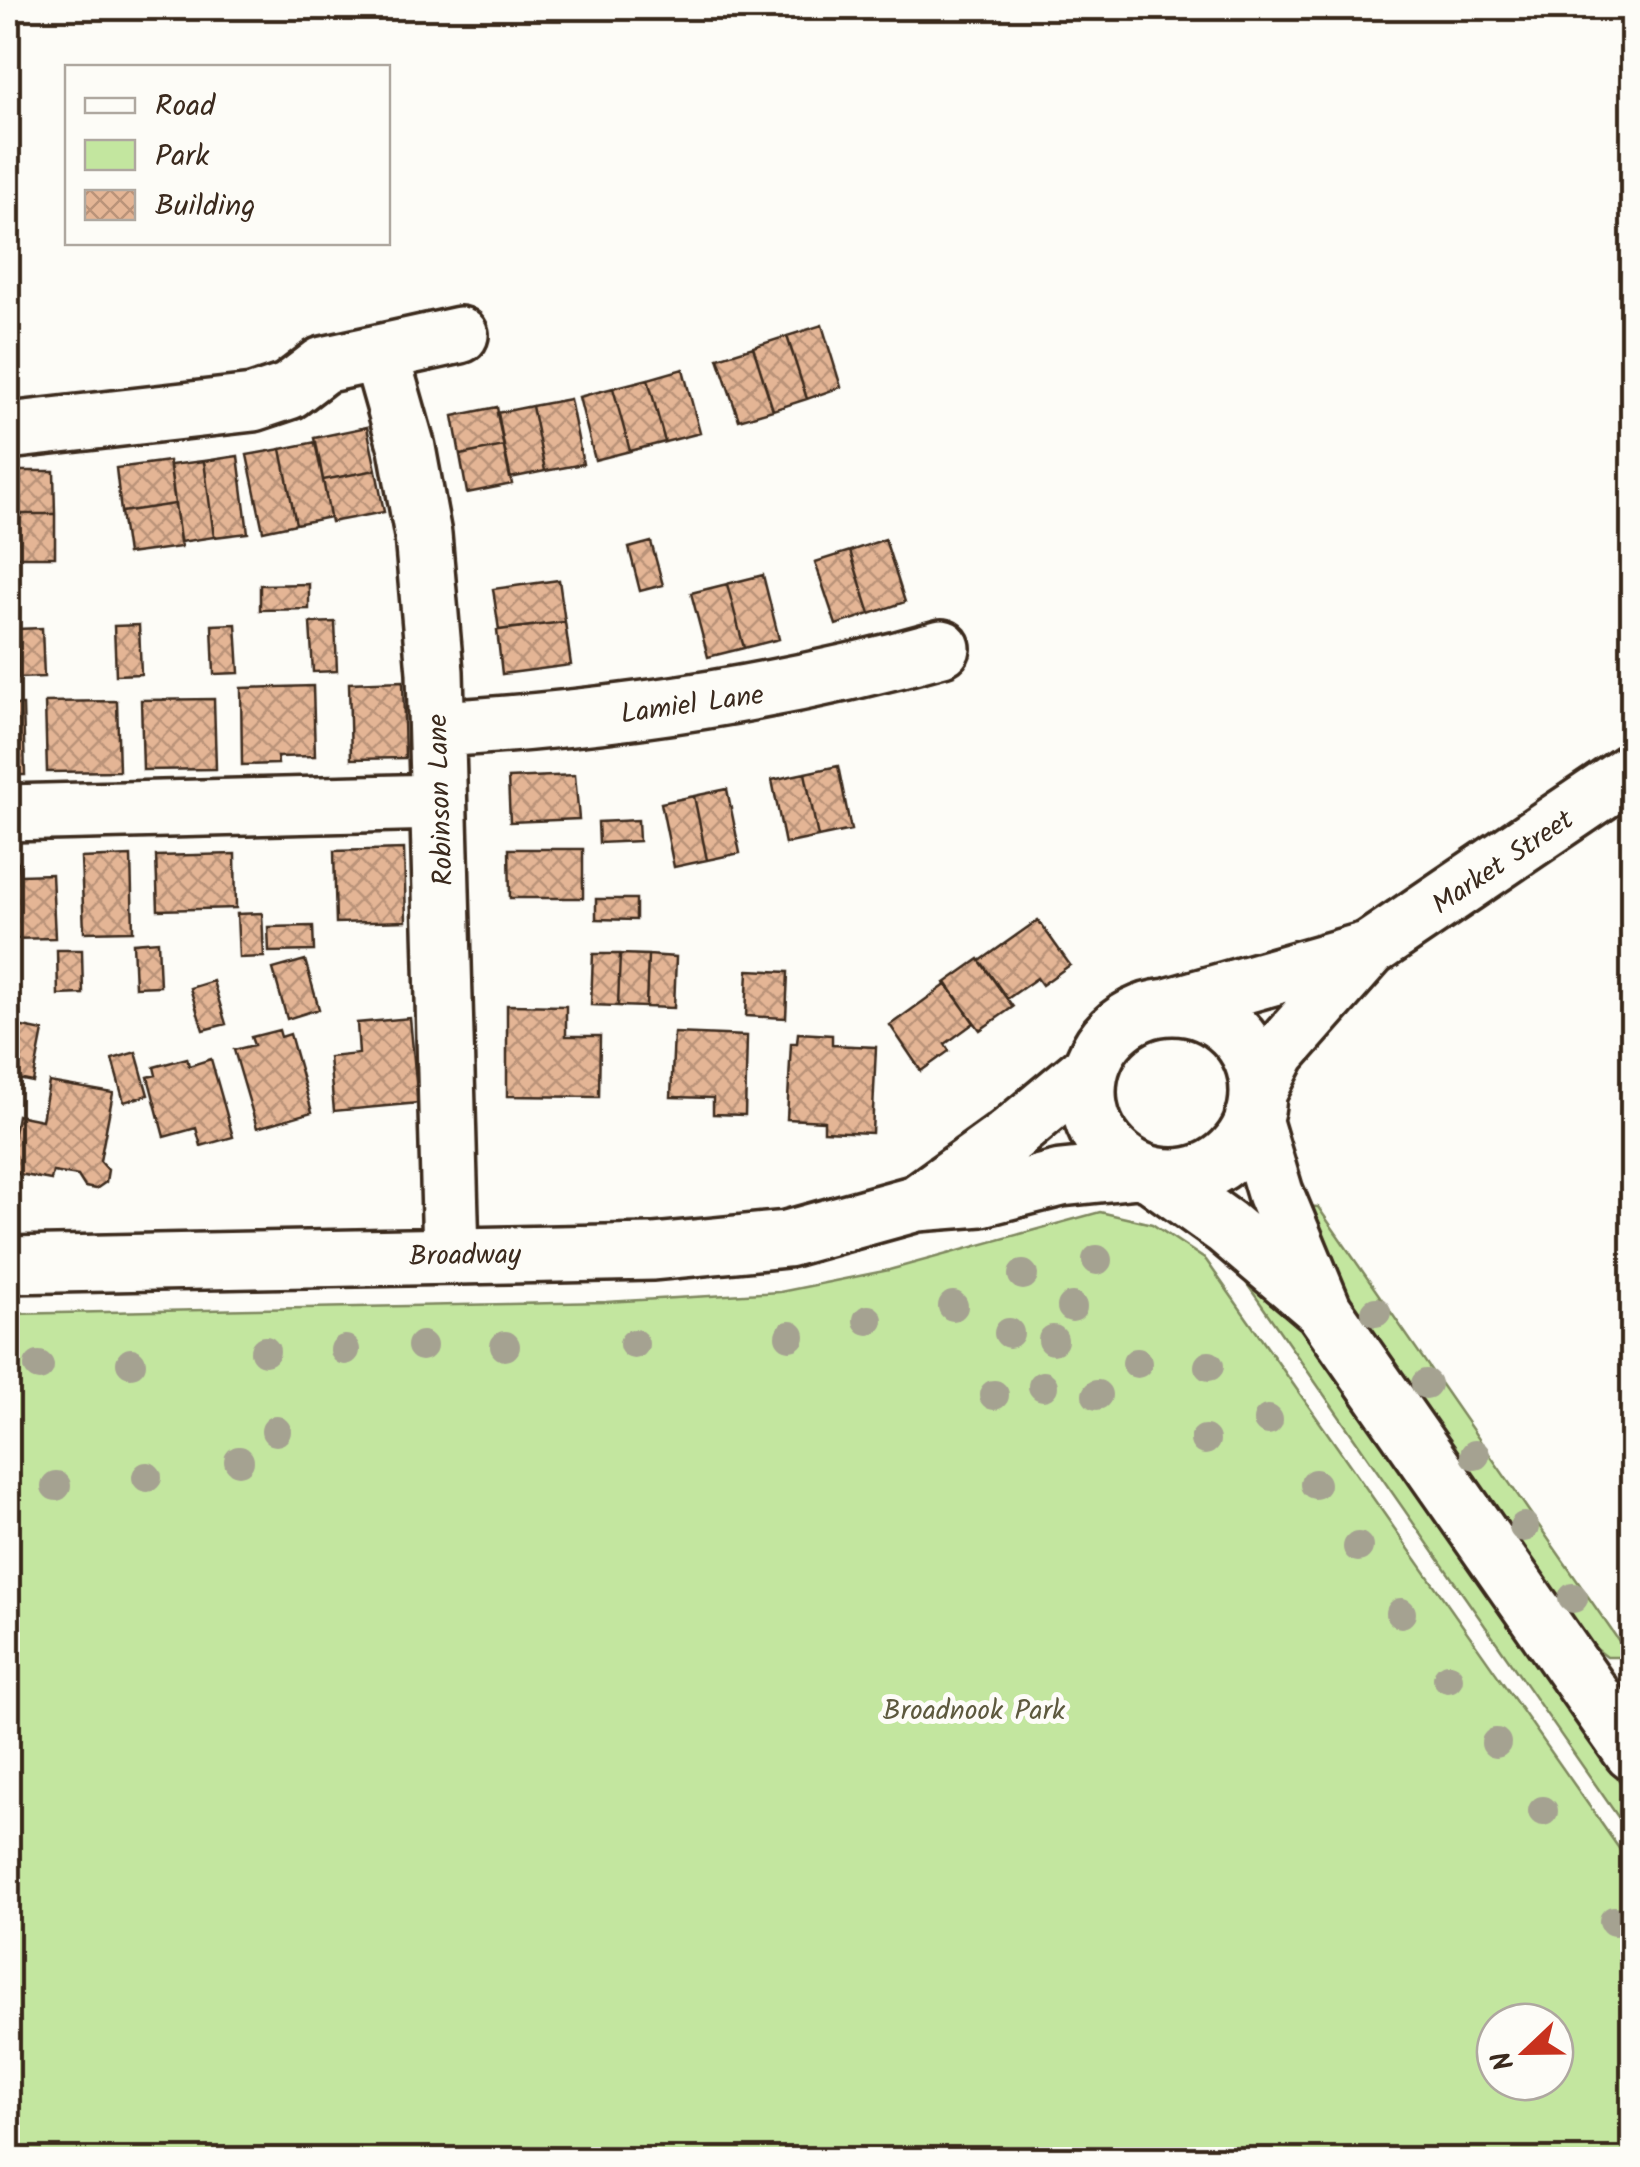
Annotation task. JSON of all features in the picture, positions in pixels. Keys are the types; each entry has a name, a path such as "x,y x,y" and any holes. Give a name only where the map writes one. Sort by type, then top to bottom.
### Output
{"street":[{"path":"8,431 253,403 290,391 322,365 460,336"},
{"name":"Robinson Lane","path":"380,353 407,448 423,534 436,730 451,1254"},
{"name":"Lamiel Lane","path":"436,730 718,700 818,682 942,648"},
{"name":"Market Street","path":"1256,1106 1279,1052 1370,949 1632,771"},
{"path":"8,813 438,802"},
{"name":"Market Street","path":"1170,1006 1370,949"},
{"path":"1324,1311 1226,1227 1106,1145 1093,1123 1087,1096 1090,1069 1101,1045 1120,1025 1143,1012 1170,1006 1193,1009 1232,1031 1256,1070 1256,1106 1274,1192 1324,1311 1632,1752"},
{"name":"Broadway","path":"917,1203 1007,1138 1090,1069"},
{"path":"1147,1173 1200,1174 1223,1161 1241,1143 1256,1106"},
{"name":"Broadway","path":"8,1265 654,1252 788,1239 917,1203 981,1198 1061,1178 1147,1173"}],"green space":[{"path":"1303,1206 1318,1207 1630,1657 1607,1657 1586,1641 1292,1213"},
{"name":"Broadnook Park","path":"1100,1212 1152,1224 1206,1260 1632,1867 1632,2159 8,2159 8,1314 606,1302 780,1292 889,1270"},
{"path":"1231,1261 1305,1330 1632,1799 1632,1837"}],"building":[{"path":"822,325 841,387 807,399 787,336"},
{"path":"787,336 807,399 773,410 753,347"},
{"path":"753,347 773,410 739,420 718,358"},
{"path":"683,369 700,433 665,442 648,379"},
{"path":"648,379 665,442 630,451 613,388"},
{"path":"613,388 630,451 595,460 579,397"},
{"path":"570,399 583,464 545,471 532,406"},
{"path":"532,406 545,471 510,478 497,413"},
{"path":"497,407 504,446 460,455 453,416"},
{"path":"367,427 376,470 323,480 314,438"},
{"path":"316,442 330,517 296,524 281,449"},
{"path":"504,446 512,484 467,493 460,455"},
{"path":"281,449 296,524 263,531 247,455"},
{"path":"238,456 248,533 214,537 204,461"},
{"path":"169,461 175,504 121,512 116,468"},
{"path":"204,461 214,537 180,542 170,465"},
{"path":"376,470 384,512 331,522 323,480"},
{"path":"8,471 54,471 55,514 8,514"},
{"path":"175,504 181,547 127,554 121,512"},
{"path":"8,514 55,514 55,557 8,557"},
{"path":"885,539 905,602 870,614 850,551"},
{"path":"651,542 663,585 640,591 629,548"},
{"path":"850,551 870,614 836,625 815,562"},
{"path":"763,575 779,639 744,648 727,584"},
{"path":"559,580 565,622 499,630 493,589"},
{"path":"309,584 309,609 260,610 260,585"},
{"path":"727,584 744,648 708,657 691,593"},
{"path":"335,622 337,671 313,672 310,623"},
{"path":"565,622 571,665 502,674 497,630"},
{"path":"236,624 239,673 214,674 212,625"},
{"path":"139,625 141,674 116,675 114,626"},
{"path":"42,628 44,677 19,678 17,629"},
{"path":"403,681 405,758 351,759 349,683"},
{"path":"313,686 315,756 277,757 278,764 242,765 241,688"},
{"path":"214,699 216,769 143,770 141,700"},
{"path":"117,701 119,771 47,772 45,702"},
{"path":"8,705 23,705 25,775 8,775"},
{"path":"838,766 851,830 818,837 805,773"},
{"path":"805,773 818,837 785,844 772,780"},
{"path":"575,775 579,819 510,822 508,778"},
{"path":"727,789 740,853 707,860 694,796"},
{"path":"694,796 707,860 674,867 661,803"},
{"path":"638,820 639,841 599,843 598,822"},
{"path":"404,849 406,921 336,923 334,851"},
{"path":"509,849 583,849 583,898 510,898"},
{"path":"235,854 236,908 158,910 156,856"},
{"path":"131,856 133,931 84,932 81,858"},
{"path":"8,862 19,862 20,875 52,874 55,938 8,939"},
{"path":"596,899 636,899 636,920 596,919"},
{"path":"262,913 264,957 239,958 237,914"},
{"path":"1038,920 1070,965 1042,985 1037,978 1007,999 980,961"},
{"path":"313,926 314,951 269,952 268,927"},
{"path":"158,941 160,986 135,987 133,943"},
{"path":"57,950 82,950 83,994 58,995"},
{"path":"593,954 620,954 618,1006 591,1005"},
{"path":"620,954 648,955 646,1007 618,1006"},
{"path":"648,955 676,957 674,1008 646,1007"},
{"path":"979,959 1013,1007 980,1030 945,983"},
{"path":"305,960 319,1009 287,1019 273,969"},
{"path":"748,970 788,972 786,1018 746,1016"},
{"path":"213,981 226,1024 203,1030 190,988"},
{"path":"947,984 974,1023 945,1044 949,1051 921,1071 890,1025"},
{"path":"507,1005 566,1006 566,1036 600,1036 599,1097 507,1096"},
{"path":"410,1018 418,1103 334,1111 329,1057 359,1054 357,1023"},
{"path":"8,1024 43,1031 33,1082 8,1077"},
{"path":"279,1030 281,1037 290,1034 312,1112 257,1128 234,1050 254,1045 251,1037"},
{"path":"674,1033 747,1036 745,1115 713,1114 713,1098 671,1097"},
{"path":"798,1033 832,1035 832,1045 876,1047 872,1133 824,1131 824,1121 787,1119 791,1043 797,1043"},
{"path":"136,1052 148,1095 124,1102 112,1059"},
{"path":"187,1058 189,1066 211,1059 233,1137 201,1146 196,1128 164,1137 148,1077 156,1075 154,1067"},
{"path":"49,1082 113,1093 100,1161 108,1170 106,1182 96,1189 85,1187 78,1176 53,1172 51,1180 8,1172 17,1115 42,1120"}]}
